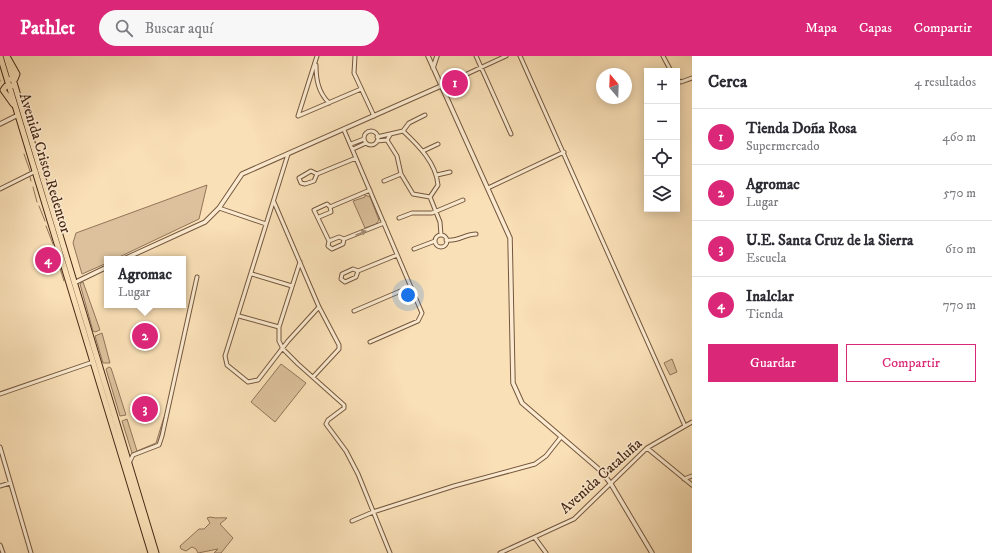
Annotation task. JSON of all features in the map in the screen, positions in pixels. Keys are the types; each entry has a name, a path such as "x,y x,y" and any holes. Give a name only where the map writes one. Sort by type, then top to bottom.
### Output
{"highway":[{"path":"1,56 9,78 13,79 16,77 17,73 6,56"},
{"name":"Avenida Cristo Redentor","path":"1,56 9,85 5,86 3,90 16,108 151,553"},
{"name":"Avenida Cristo Redentor","path":"13,79 156,553"},
{"path":"9,85 13,89 25,121"}],"street":[{"path":"317,56 298,114 301,116 361,89"},
{"path":"355,56 354,73 374,116"},
{"path":"428,56 506,226 511,244 513,383 522,403 561,438 588,458 611,484 652,553"},
{"path":"433,68 437,56"},
{"path":"476,56 511,134"},
{"path":"131,256 205,222 219,208 242,174 344,130 506,56"},
{"path":"520,56 685,426"},
{"path":"663,56 669,68"},
{"path":"315,61 318,85 322,95 330,103"},
{"path":"680,81 692,78"},
{"path":"0,124 18,115"},
{"path":"403,131 409,123 424,116"},
{"path":"344,130 422,313 421,319 370,342"},
{"path":"353,149 366,143 372,145 377,139 397,131 403,131 423,151 437,175 438,185 430,197"},
{"path":"351,144 364,139 368,132 373,132 377,139"},
{"path":"387,140 390,135"},
{"path":"364,139 366,143"},
{"path":"377,139 387,140"},
{"path":"387,140 397,156 401,174 412,194 430,197"},
{"path":"423,151 438,144"},
{"path":"488,188 564,152"},
{"path":"288,154 225,361 227,365 248,382 258,380 319,306"},
{"path":"316,174 356,158"},
{"path":"0,189 36,171"},
{"path":"311,171 316,174 314,181 305,184 301,183 299,178 301,176 311,171"},
{"path":"437,175 450,172"},
{"path":"384,181 401,174"},
{"path":"330,207 370,190"},
{"path":"430,197 436,212 441,235 446,240 455,241 471,234 476,234"},
{"path":"399,218 412,214 426,215 463,200"},
{"path":"274,202 319,306 338,342 339,349 314,377"},
{"path":"330,207 327,204 314,210 329,241 328,246 332,249 342,244 344,239"},
{"path":"319,218 331,212 330,207"},
{"path":"219,208 266,224"},
{"path":"329,241 338,237 344,239 384,223"},
{"path":"414,249 435,241 437,236 441,235"},
{"path":"435,241 436,245 441,247 445,246 446,240"},
{"path":"358,271 356,277 345,282 341,279 342,274 353,269 358,271 397,255"},
{"path":"300,262 279,327 279,342 283,348 344,405 344,408 328,420 326,424 346,451 390,553"},
{"path":"74,283 104,268"},
{"path":"252,274 292,286"},
{"path":"129,467 133,455 159,445 197,277"},
{"path":"354,311 410,287"},
{"path":"239,316 279,327"},
{"path":"0,394 93,362"},
{"name":"Avenida Cataluña","path":"500,553 574,519 647,448 692,422"},
{"path":"352,521 373,512 454,486 535,464 546,456 561,438"},
{"path":"123,446 130,455 133,455"},
{"path":"0,448 31,553"},
{"path":"647,448 692,485"},
{"path":"684,479 692,476"},
{"path":"0,486 10,483"},
{"path":"535,538 546,553"},
{"path":"0,545 3,553"}],"shaded area":[{"path":"207,185 199,219 121,256 104,256 104,264 82,274 73,243 76,233"},
{"path":"365,195 370,197 379,220 376,224 365,228 353,201 365,197"},
{"path":"83,282 100,330 95,332 93,331 80,284"},
{"path":"102,333 110,363 103,363 95,336"},
{"path":"672,359 677,372 670,375 664,363"},
{"path":"281,364 306,383 275,422 251,402"},
{"path":"109,367 111,368 126,415 120,416 106,369"},
{"path":"164,417 158,443 152,447 132,453 122,421 127,419 137,451 156,443"},
{"path":"207,518 227,518 220,524 233,538 221,553 214,553 218,549 198,553 196,549 192,547 186,551 181,549 180,546 199,529 204,529 210,523"}],"waterway":[{"path":"24,154 30,171"},
{"path":"30,177 31,181"},
{"path":"33,187 37,202"},
{"path":"39,206 45,221"},
{"path":"46,226 53,244"},
{"path":"54,249 64,281"}],"place":[{"name":"Tienda Doña Rosa","path":"455,83"},
{"name":"Inalclar","path":"48,260"},
{"name":"Agromac","path":"145,336"},
{"name":"U.E. Santa Cruz de la Sierra","path":"145,409"}]}
